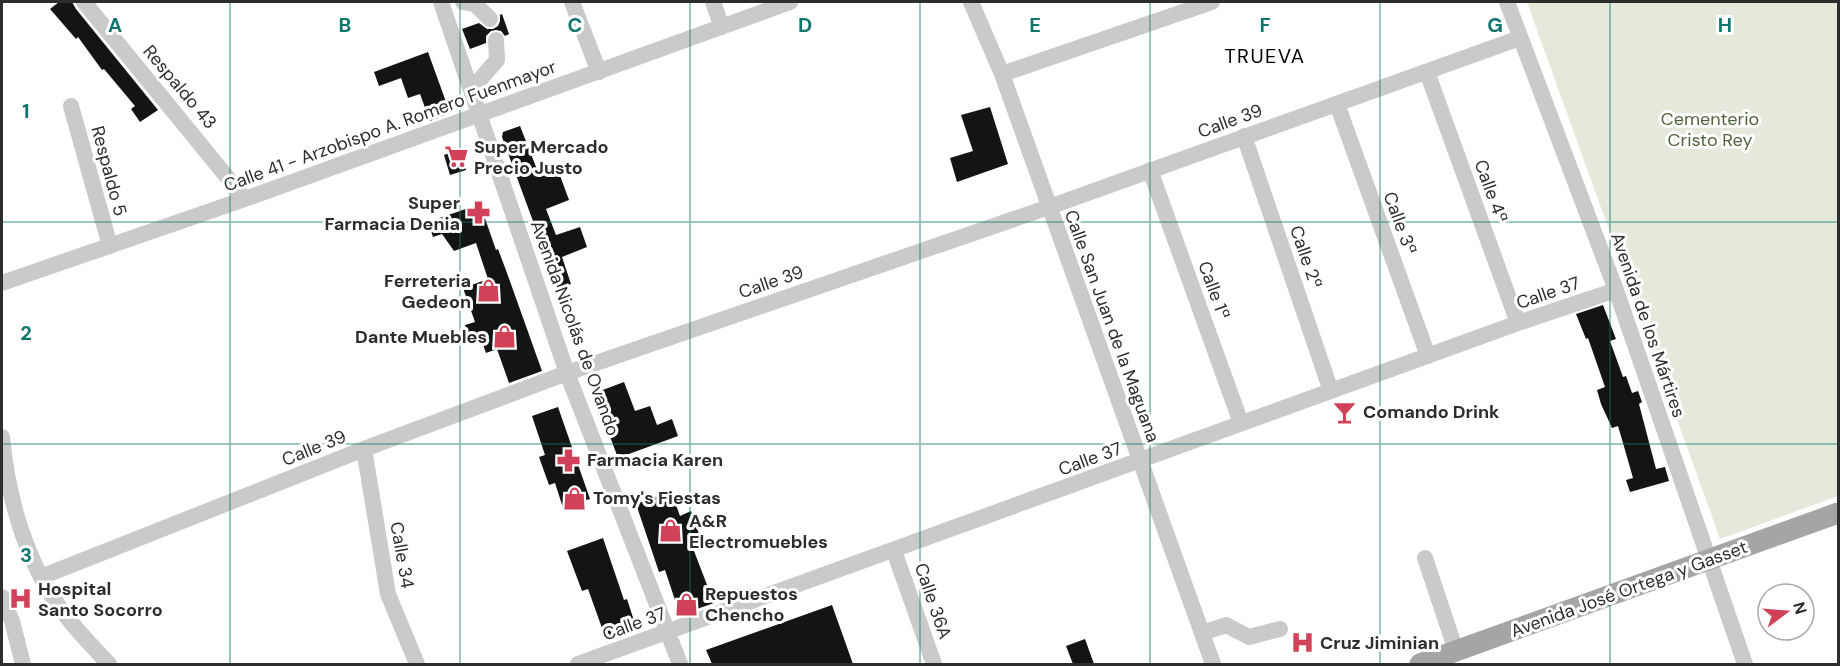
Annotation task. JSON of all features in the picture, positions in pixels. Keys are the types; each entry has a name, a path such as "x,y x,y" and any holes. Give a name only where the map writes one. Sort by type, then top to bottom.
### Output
{"main road":[{"name":"Avenida José Ortega y Gasset","path":"1420,664 1839,513"}],"street":[{"name":"Respaldo 43","path":"84,2 245,199"},
{"name":"Avenida Nicolás de Ovando","path":"441,2 567,373 680,664"},
{"path":"463,2 475,4 490,19"},
{"path":"572,2 599,72"},
{"path":"713,2 722,27"},
{"name":"Calle 41 - Arzobispo A. Romero Fuenmayor","path":"2,282 245,199 790,2"},
{"name":"Calle San Juan de la Maguana","path":"971,2 1002,74 1213,664"},
{"path":"1002,74 1212,2"},
{"name":"Avenida de los Mártires","path":"1507,2 1616,290 1745,664"},
{"name":"Calle 39","path":"41,577 364,449 567,373 1049,207 1520,38"},
{"path":"471,90 497,60 496,40"},
{"name":"Calle 4ª","path":"1427,72 1518,323"},
{"name":"Calle 3ª","path":"1336,104 1428,356"},
{"name":"Respaldo 5","path":"71,106 110,246"},
{"name":"Calle 2ª","path":"1244,136 1331,391"},
{"name":"Calle 1ª","path":"1150,170 1241,423"},
{"path":"2,282 2,288"},
{"name":"Calle 37","path":"578,664 669,633 1518,323 1616,290"},
{"path":"2,437 10,486 27,548 41,577 66,616 109,664"},
{"name":"Calle 34","path":"364,449 388,594 417,664"},
{"name":"Calle 36A","path":"894,551 934,664"},
{"path":"1425,558 1456,651"},
{"path":"2,597 12,621 23,664"},
{"path":"1202,633 1226,625 1249,637 1281,629"}],"green space":[{"name":"Cementerio Cristo Rey","path":"1527,2 1838,2 1838,496 1720,539"}],"building":[{"path":"59,2 72,2 158,110 140,122 131,109 135,106 104,69 102,70 78,37 76,39 50,9"},
{"path":"502,14 509,34 505,36 501,31 491,31 486,36 486,43 470,49 462,29 479,23 487,29 493,29 498,26"},
{"path":"428,52 450,113 430,121 420,94 408,98 401,78 379,86 374,72"},
{"path":"990,107 1008,164 957,182 950,158 973,151 961,115"},
{"path":"520,126 540,177 558,170 569,200 546,209 556,235 580,227 587,247 562,257 571,284 558,289 502,137 503,132"},
{"path":"455,151 461,154 466,170 450,175 444,155"},
{"path":"480,204 542,371 509,383 497,349 486,353 480,336 470,339 465,325 475,322 463,288 488,279 476,243 454,251 442,234 433,237 428,222"},
{"path":"1603,305 1616,339 1610,341 1623,377 1626,376 1632,393 1638,391 1642,402 1639,404 1656,469 1665,467 1669,481 1630,492 1626,480 1633,478 1618,426 1612,428 1601,404 1597,390 1605,387 1588,338 1586,339 1576,314"},
{"path":"624,382 635,411 650,406 657,425 672,419 678,436 618,458 596,399 600,391"},
{"path":"558,407 590,499 563,508 555,483 549,485 539,457 545,455 532,416"},
{"path":"671,491 680,516 691,511 699,534 689,538 714,603 680,615 665,570 659,572 636,504"},
{"path":"603,538 637,630 607,642 588,589 582,591 567,551"},
{"path":"832,605 853,664 712,664 706,650"},
{"path":"1085,639 1094,664 1073,664 1066,646"}],"place":[{"name":"Super Mercado Precio Justo","path":"456,157"},
{"name":"Super Farmacia Denia","path":"478,213"},
{"name":"Ferreteria Gedeon","path":"489,291"},
{"name":"Dante Muebles","path":"505,337"},
{"name":"Comando Drink","path":"1345,412"},
{"name":"Farmacia Karen","path":"569,460"},
{"name":"Tomy's Fiestas","path":"575,498"},
{"name":"A&R Electromuebles","path":"671,531"},
{"name":"Hospital Santo Socorro","path":"20,599"},
{"name":"Repuestos Chencho","path":"687,604"},
{"name":"Cruz Jiminian","path":"1302,643"}],"district":[{"name":"TRUEVA","path":"1265,56"}]}
